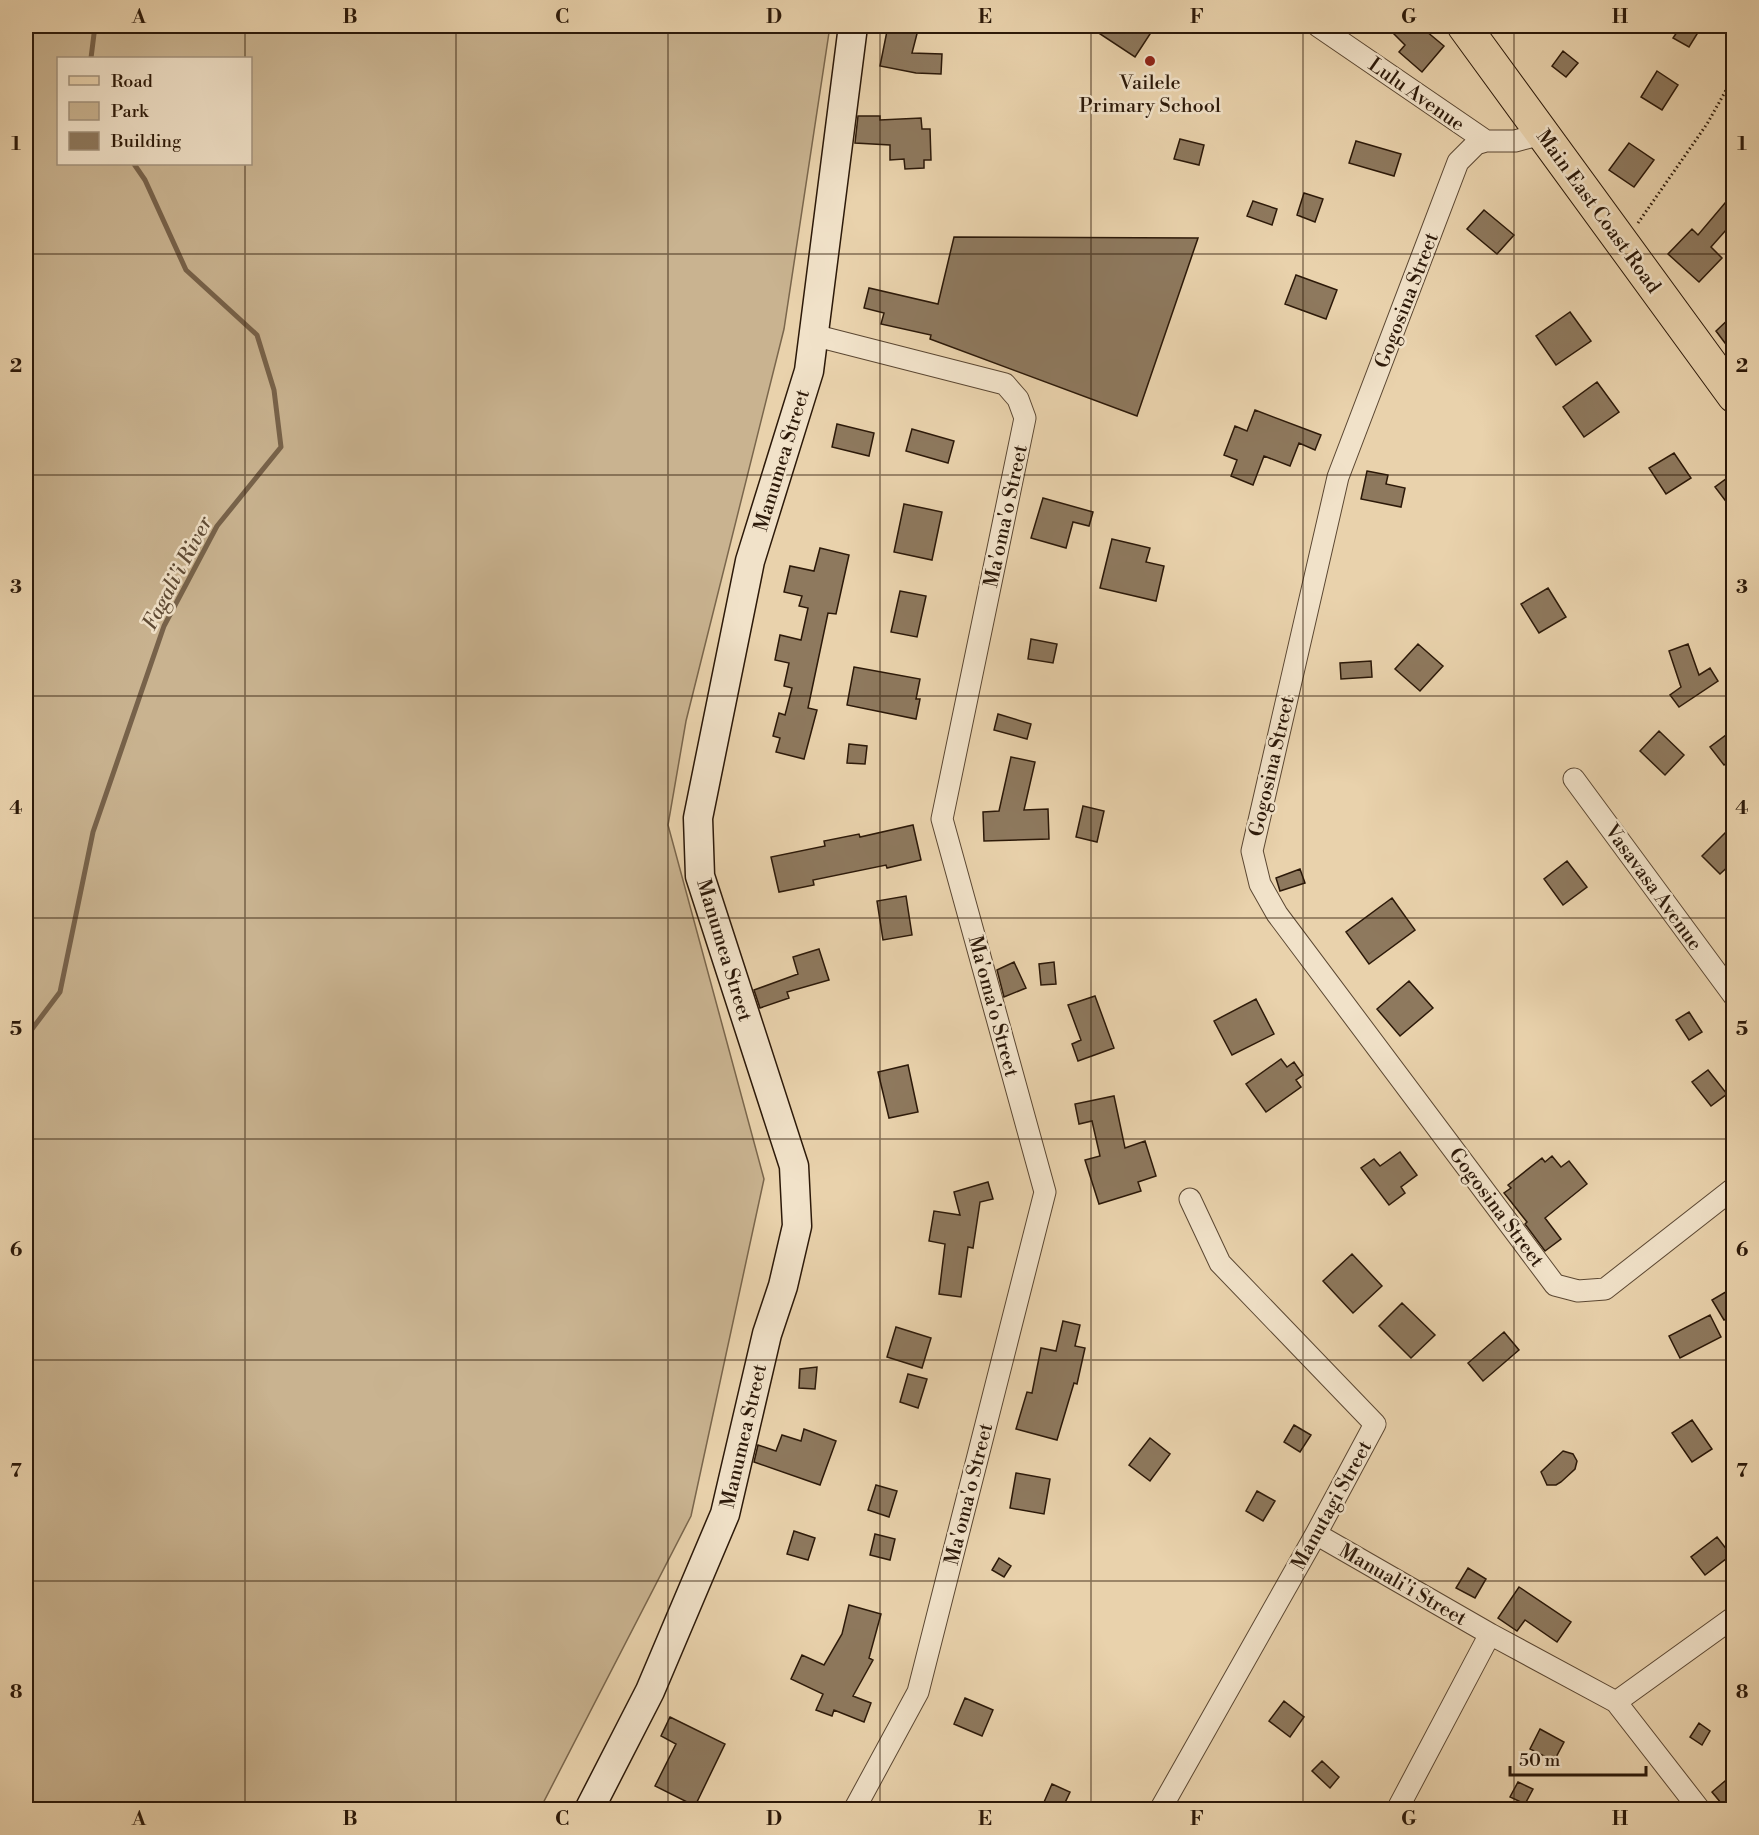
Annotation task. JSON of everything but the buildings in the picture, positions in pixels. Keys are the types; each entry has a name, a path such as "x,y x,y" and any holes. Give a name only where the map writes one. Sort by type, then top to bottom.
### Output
{"main road":[{"name":"Manumea Street","path":"589,1809 650,1691 725,1514 767,1334 783,1286 797,1226 794,1166 700,876 698,818 750,561 808,371 853,26"},
{"name":"Main East Coast Road","path":"1464,26 1734,396"}],"street":[{"name":"Lulu Avenue","path":"1318,26 1486,141"},
{"path":"1486,141 1515,141 1542,134"},
{"name":"Gogosina Street","path":"1486,141 1476,144 1458,162 1338,477 1252,851 1260,884 1277,914 1555,1285 1578,1291 1605,1289 1734,1188"},
{"name":"Ma'oma'o Street","path":"813,334 1005,384 1018,399 1026,418 942,819 1045,1192 918,1692 854,1809"},
{"name":"Vasavasa Avenue","path":"1574,779 1734,996"},
{"name":"Manutagi Street","path":"1160,1809 1316,1534 1375,1424 1220,1263 1190,1199"},
{"name":"Manuali'i Street","path":"1316,1534 1490,1634 1616,1702"},
{"path":"1700,1809 1616,1702 1734,1617"},
{"name":"Manuali'i Street","path":"1397,1809 1490,1634"}],"path":[{"path":"1623,244 1707,124 1734,76"}],"green space":[{"path":"26,26 830,26 784,329 686,721 668,825 764,1179 691,1516 540,1809 26,1809"}],"waterway":[{"name":"Fagali'i River","path":"91,57 95,26"},
{"name":"Fagali'i River","path":"26,1037 60,992 93,832 164,626 217,526 281,447 274,390 257,335 186,270 145,180 135,165"}],"place":[{"name":"Vailele Primary School","path":"1150,61"}]}
